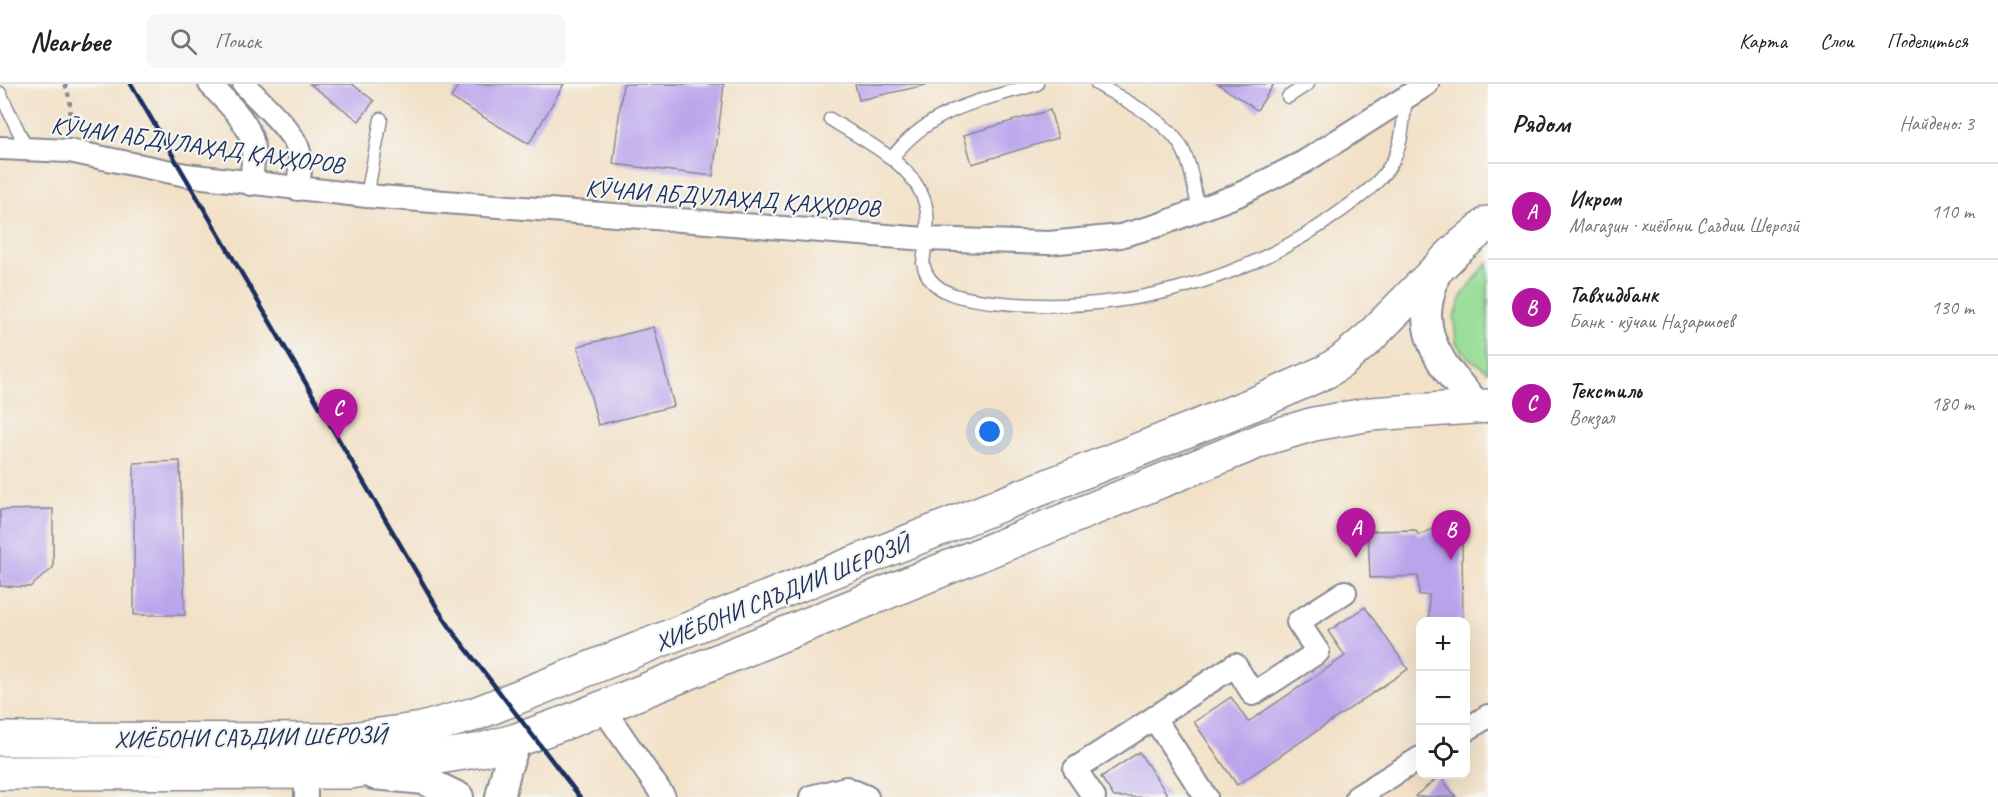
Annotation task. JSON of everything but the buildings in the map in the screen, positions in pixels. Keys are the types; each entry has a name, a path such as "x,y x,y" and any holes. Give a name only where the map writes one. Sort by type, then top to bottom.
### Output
{"highway":[{"name":"ХИЁБОНИ САЪДИИ ШЕРОЗӢ","path":"0,739 344,740 414,731 475,714 1228,414 1327,371 1356,350 1455,251 1488,223"},
{"name":"ХИЁБОНИ САЪДИИ ШЕРОЗӢ","path":"0,773 306,785 351,772 481,750 517,740 602,707 1267,438 1314,424 1371,414 1485,410"}],"street":[{"path":"210,84 249,133 253,143 251,184"},
{"path":"244,84 285,129 297,146 300,163 298,189"},
{"name":"КӮЧАИ АБДУЛАҲАД ҚАҲҲОРОВ","path":"0,148 69,151 186,175 368,196 926,239 1049,243 1120,236 1199,211 1275,178 1304,162 1427,84"},
{"path":"1437,269 1427,315 1432,341 1446,369 1485,410"},
{"path":"1094,797 1075,769 1235,665 1253,693 1318,652 1298,622 1345,592"},
{"path":"602,707 664,797"},
{"path":"1470,727 1488,716"},
{"path":"1154,718 1206,797"},
{"path":"500,797 517,740"},
{"path":"1357,797 1416,760"},
{"path":"351,772 424,780 459,797"},
{"path":"811,797 846,788 867,797"}],"lane":[{"path":"891,159 911,135 937,117 954,109 1038,84"},
{"path":"1097,84 1152,118 1174,136 1183,149 1199,211"},
{"path":"1288,97 1308,84"},
{"path":"0,93 27,149"},
{"path":"830,119 891,159 909,174 924,199 927,214 923,263 930,279 939,287 954,296 987,302 1052,307 1140,297 1219,276 1255,262 1291,244 1324,224 1355,200 1392,164 1406,98"},
{"path":"368,196 381,119"}],"path":[{"path":"65,84 70,100 69,151"}],"green space":[{"path":"1488,262 1488,371 1469,358 1456,343 1454,318 1463,294"}],"railway":[{"path":"131,84 439,611 580,797"}],"place":[{"name":"Текстиль","path":"338,439"},
{"name":"Икром","path":"1356,558"},
{"name":"Тавхидбанк","path":"1451,560"}]}
